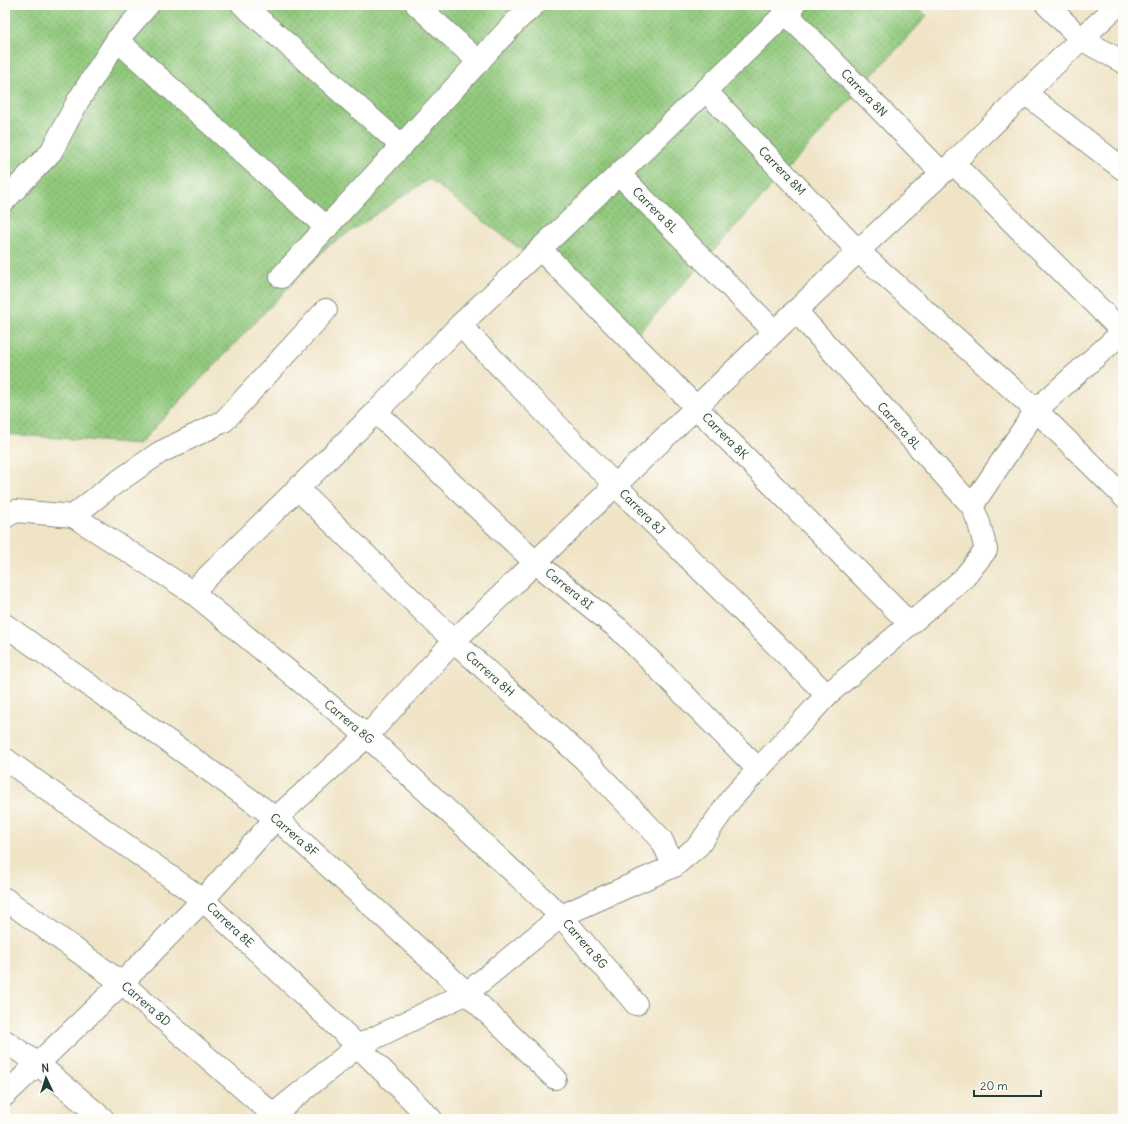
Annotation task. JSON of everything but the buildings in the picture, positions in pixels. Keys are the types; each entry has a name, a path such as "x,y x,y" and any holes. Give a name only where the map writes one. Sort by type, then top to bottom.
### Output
{"street":[{"path":"5,200 51,152 78,101 117,40 148,5"},
{"path":"243,5 402,146"},
{"path":"417,5 479,62"},
{"path":"281,277 516,21 534,5"},
{"path":"1047,5 1081,39 1123,62"},
{"path":"5,1095 122,982 203,900 276,818 367,736 454,642 774,331 1118,5"},
{"path":"192,592 376,412 460,325 790,9"},
{"name":"Carrera 8N","path":"790,9 947,168 1123,332"},
{"path":"117,40 327,228"},
{"name":"Carrera 8M","path":"705,90 858,251 1036,410 1123,496"},
{"path":"1025,93 1123,169"},
{"name":"Carrera 8L","path":"619,174 774,331"},
{"name":"Carrera 8K","path":"540,249 910,624"},
{"path":"73,516 110,487 159,453 224,421 326,310"},
{"name":"Carrera 8L","path":"796,311 972,506 986,550 963,579 910,624"},
{"name":"Carrera 8J","path":"460,325 616,486 827,695"},
{"path":"972,506 1036,410 1123,332"},
{"name":"Carrera 8I","path":"376,412 536,563 620,630 758,769"},
{"name":"Carrera 8H","path":"297,488 454,642 585,760 661,839 674,866"},
{"name":"Carrera 8G","path":"10,514 73,516 192,592 367,736 561,916 636,1004"},
{"path":"273,1117 358,1046 467,993 561,916 674,866 699,846 731,798 827,695 910,624"},
{"name":"Carrera 8F","path":"5,625 276,818 467,993 555,1078"},
{"name":"Carrera 8E","path":"5,759 203,900 358,1046 431,1119"},
{"name":"Carrera 8D","path":"5,899 122,982 273,1117"},
{"path":"5,1041 38,1064 103,1119"}],"green space":[{"path":"5,5 915,5 927,16 635,337 429,179 327,247 139,444 5,434"}]}
